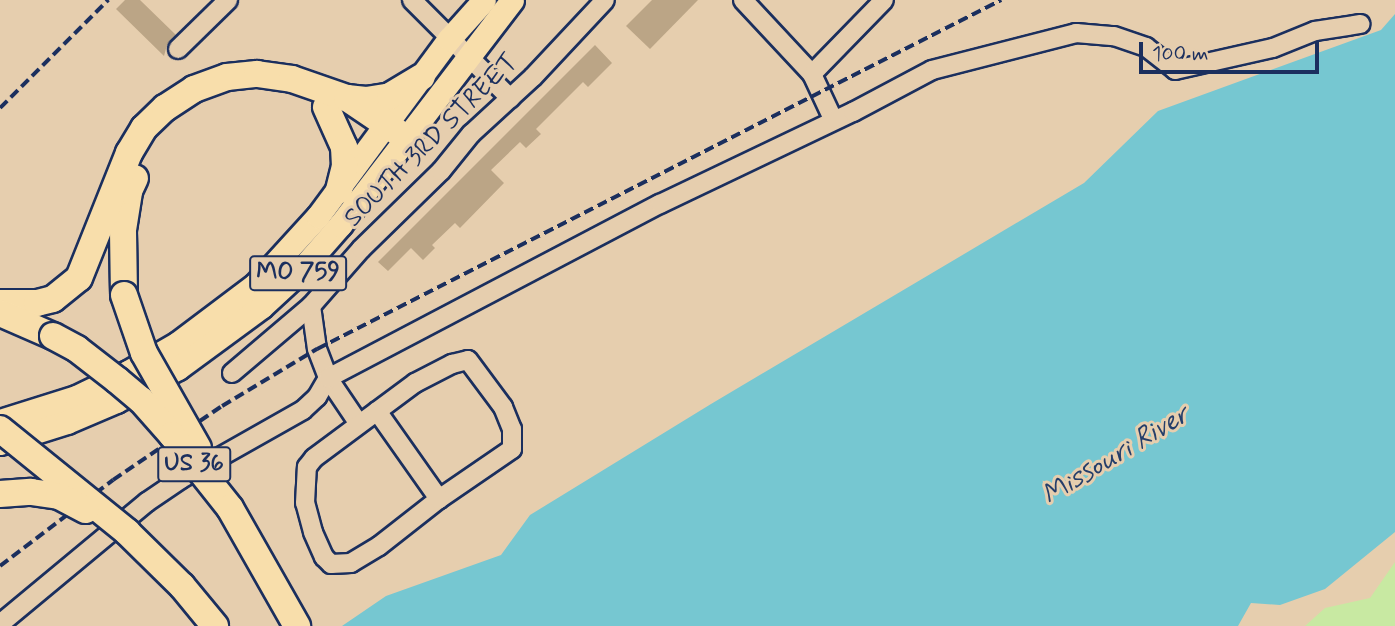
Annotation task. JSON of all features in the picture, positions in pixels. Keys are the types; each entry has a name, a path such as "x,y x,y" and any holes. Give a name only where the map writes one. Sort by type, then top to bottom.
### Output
{"highway":[{"path":"0,303 37,303 53,299 79,278 129,153 144,128 165,108 194,89 227,77 257,74 292,79 393,130"},
{"path":"230,508 144,353 124,295 123,230 129,191 144,155 160,133 181,115 212,98 244,92 275,92 337,103 390,96 422,77"},
{"path":"337,103 337,126 344,147 345,166 339,190"},
{"name":"US 36","path":"0,313 77,349 141,400 230,508 297,626"},
{"path":"0,429 127,532 182,586 215,626"},
{"path":"0,494 31,492 58,496 127,532"}],"main road":[{"name":"MO 759","path":"0,443 67,422 117,401 178,368 222,338 298,272 340,225 422,77 449,39 484,0"},
{"name":"MO 759","path":"0,421 76,397 128,372 178,343 254,285 289,251 393,130 467,56 512,0"}],"street":[{"path":"178,49 228,0"},
{"path":"412,0 510,98"},
{"name":"SOUTH 3RD STREET","path":"232,373 311,306 361,249 441,171 471,134 572,37 605,0"},
{"path":"743,0 812,74 833,119"},
{"path":"812,74 884,0"},
{"path":"0,624 147,502 181,479 303,410 317,397 328,378 660,204 833,119 853,112 932,70 1076,33 1114,36 1146,47 1175,70 1273,48 1315,30 1360,24"},
{"path":"311,306 317,349 328,378 359,424"},
{"path":"468,360 503,407 512,429 512,449 439,499 379,546 351,563 331,564 324,557 305,503 307,467 314,458 377,411 415,383 452,364 468,360"},
{"path":"377,411 439,499"}],"green space":[{"path":"1395,562 1395,626 1305,626 1325,608 1370,598"}],"water":[{"name":"Missouri River","path":"1395,14 1395,532 1325,589 1280,605 1251,603 1238,626 342,626 386,596 501,555 530,515 711,404 1084,183 1158,111 1381,30"}],"building":[{"path":"125,0 140,0 176,35 167,45 164,56 116,9"},
{"path":"652,0 698,0 650,49 626,26"},
{"path":"595,45 612,63 588,87 583,82 536,129 541,134 526,148 520,142 491,170 504,183 460,228 455,223 432,245 435,248 423,260 411,248 388,271 378,262"}],"railway":[{"path":"0,108 108,0"},
{"path":"0,566 113,480 222,406 317,349 1001,0"}]}
